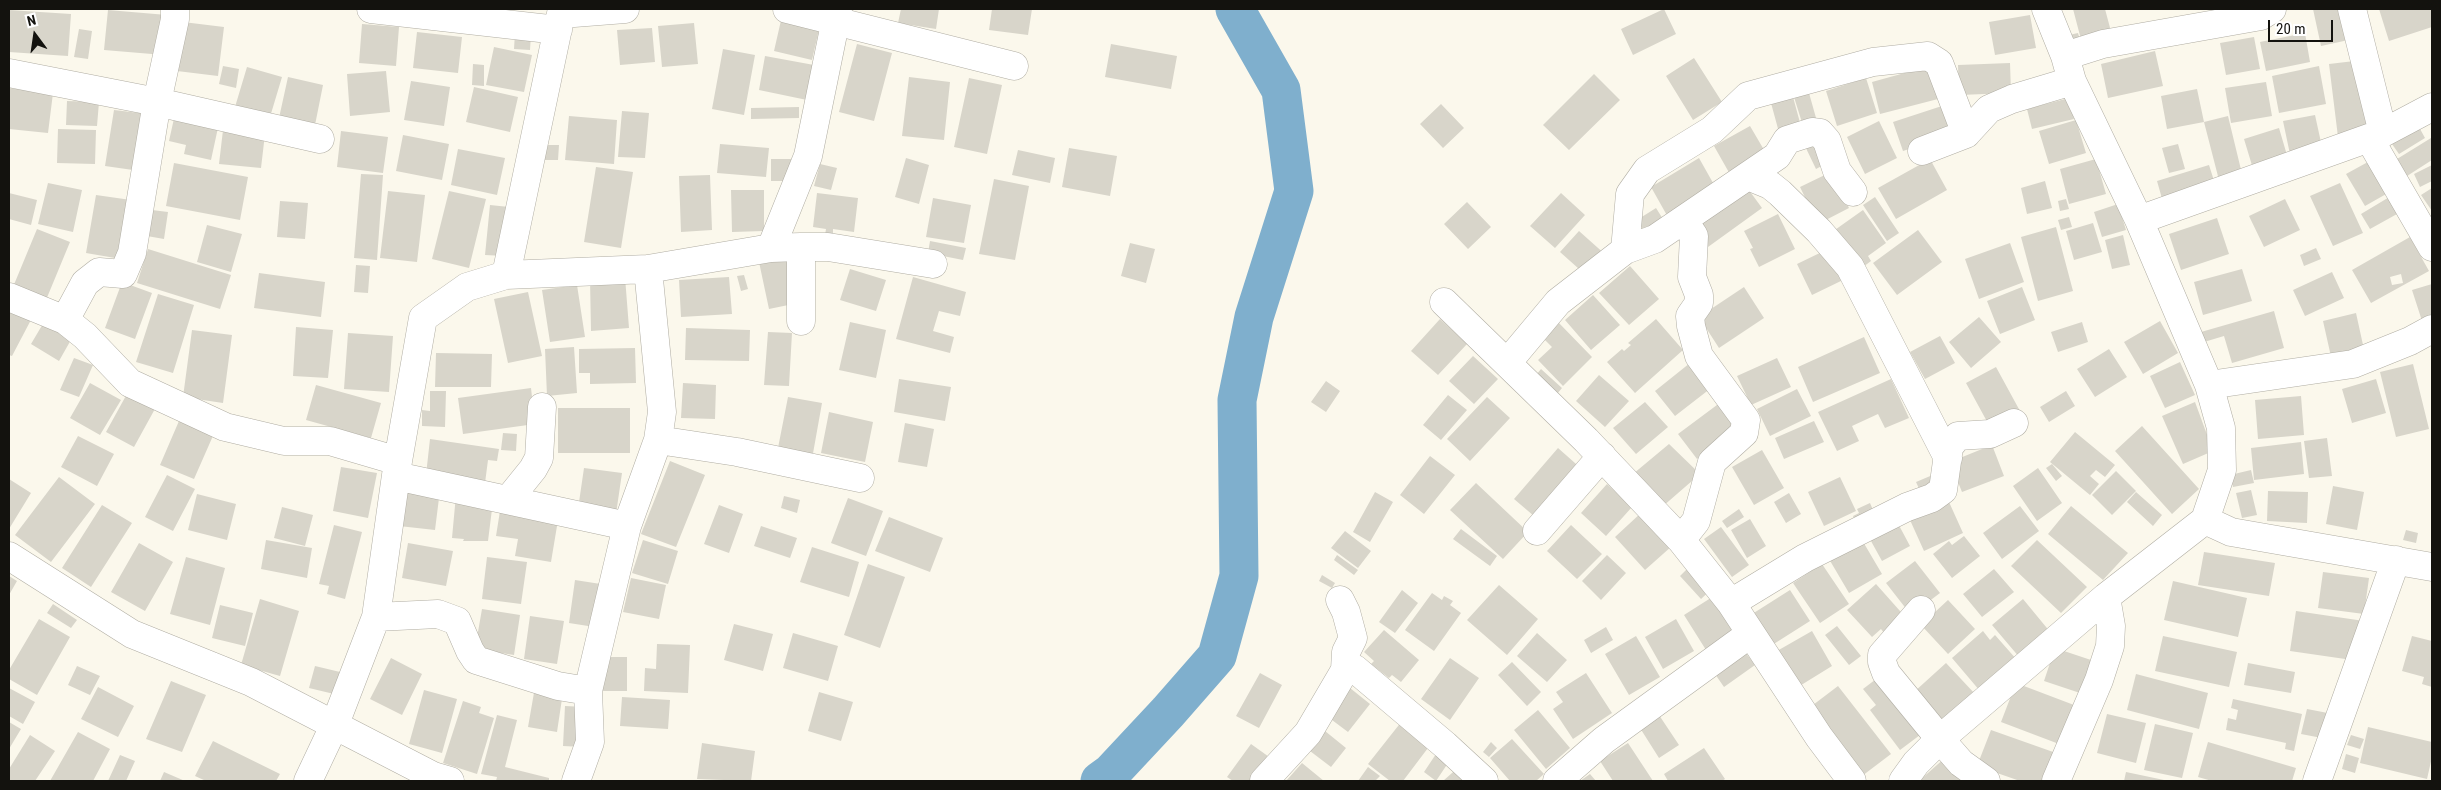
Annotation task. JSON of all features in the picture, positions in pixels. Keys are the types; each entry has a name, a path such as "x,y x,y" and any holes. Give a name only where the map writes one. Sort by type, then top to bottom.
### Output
{"street":[{"path":"64,320 85,283 100,272 123,274 132,253 157,102 175,19 175,9"},
{"path":"371,9 560,17 625,9"},
{"path":"787,9 836,15 1014,66"},
{"path":"1903,781 1916,763 1940,739 2106,597 2205,520 2222,470 2221,428 2209,385 2139,220 2068,68 2046,9"},
{"path":"1922,151 1966,134 1990,109 2068,68 2103,44 2262,16 2272,9"},
{"path":"2352,9 2376,135 2432,247"},
{"path":"771,248 808,156 836,15"},
{"path":"506,276 560,17"},
{"path":"1625,250 1630,194 1647,170 1712,130 1748,96 1872,62 1928,56 1939,63 1966,134"},
{"path":"9,72 157,102 320,139"},
{"path":"2139,220 2376,135 2432,107"},
{"path":"1507,363 1558,302 1625,250 1655,240 1777,156 1786,140 1812,132 1820,133 1827,141 1837,171 1853,192"},
{"path":"1748,176 1770,185 1780,193 1819,231 1850,267 1948,458"},
{"path":"1681,540 1696,521 1712,462 1744,433 1746,420 1699,356 1690,316 1699,303 1699,295 1692,277 1694,236 1684,221"},
{"path":"801,247 801,321"},
{"path":"308,781 335,724 376,617 397,468 423,318 467,287 506,276 648,269 771,248 801,247 828,247 933,264"},
{"path":"576,781 590,742 588,691 627,526 658,440 662,412 661,384 648,269"},
{"path":"9,297 64,320 85,336 130,383 225,427 284,441 330,441 397,468 508,500 627,526"},
{"path":"1444,302 1602,456 1681,540 1731,603 1819,737 1852,781"},
{"path":"2209,385 2353,364 2410,341 2432,329"},
{"path":"508,500 533,470 539,458 542,407"},
{"path":"1731,603 1805,558 1907,508 1932,498 1943,490 1949,447 1958,436 1990,434 2014,423"},
{"path":"658,440 737,452 860,478"},
{"path":"1537,531 1602,456"},
{"path":"2205,520 2231,532 2396,560 2431,563"},
{"path":"9,556 132,634 251,682 433,776 450,781"},
{"path":"2317,781 2396,560"},
{"path":"2056,781 2110,646 2111,626 2106,597"},
{"path":"1264,781 1308,733 1345,670 1346,652 1353,638 1346,612 1340,600"},
{"path":"1921,610 1882,655 1882,662 1886,673 1961,763 1986,781"},
{"path":"376,617 438,614 456,621 476,660 558,686 588,691"},
{"path":"1556,781 1604,740 1750,634"},
{"path":"1345,670 1355,669 1445,745 1484,781"}],"building":[{"path":"901,9 939,9 936,29 898,23"},
{"path":"992,9 1032,9 1028,35 989,30"},
{"path":"1664,9 1676,34 1633,55 1621,29"},
{"path":"2073,9 2105,9 2113,39 2083,47"},
{"path":"2313,9 2347,9 2353,39 2321,46"},
{"path":"2379,9 2432,9 2432,27 2389,41"},
{"path":"9,10 71,14 68,56 9,52"},
{"path":"108,10 167,15 164,55 104,50"},
{"path":"2030,15 2036,48 1995,55 1989,22"},
{"path":"782,16 820,25 812,60 774,51"},
{"path":"183,22 224,27 218,76 177,71"},
{"path":"694,23 698,64 662,67 658,26"},
{"path":"362,24 399,27 396,66 359,63"},
{"path":"652,28 655,62 620,65 617,30"},
{"path":"79,29 92,31 88,59 74,57"},
{"path":"417,32 462,37 458,73 413,68"},
{"path":"515,33 531,34 530,50 514,49"},
{"path":"2078,33 2082,47 2073,49 2069,35"},
{"path":"2305,33 2310,62 2266,71 2260,42"},
{"path":"2254,37 2260,69 2226,75 2220,43"},
{"path":"857,44 892,53 874,121 839,112"},
{"path":"1111,44 1177,56 1171,89 1105,77"},
{"path":"494,47 532,55 524,92 486,85"},
{"path":"723,49 755,55 744,115 712,109"},
{"path":"2155,51 2163,86 2108,98 2101,64"},
{"path":"765,56 814,65 807,100 759,90"},
{"path":"1694,58 1722,102 1693,120 1666,76"},
{"path":"2363,60 2371,133 2338,137 2329,64"},
{"path":"2010,63 2011,93 1959,95 1958,65"},
{"path":"473,64 484,65 484,86 472,85"},
{"path":"223,66 239,69 236,88 219,84"},
{"path":"1930,66 1938,99 1880,114 1872,82"},
{"path":"2319,66 2326,104 2279,113 2272,76"},
{"path":"247,67 282,77 270,117 235,107"},
{"path":"386,71 390,112 350,116 347,74"},
{"path":"1594,74 1620,100 1569,150 1543,125"},
{"path":"288,77 323,85 315,125 279,118"},
{"path":"909,77 950,82 944,140 902,136"},
{"path":"969,78 1002,85 987,154 954,147"},
{"path":"1866,78 1877,113 1837,126 1826,91"},
{"path":"411,81 450,87 444,126 404,120"},
{"path":"2266,82 2272,116 2231,123 2225,88"},
{"path":"474,87 518,97 510,132 466,122"},
{"path":"9,88 53,93 48,133 9,129"},
{"path":"2197,89 2204,122 2167,129 2161,96"},
{"path":"1809,93 1818,125 1804,129 1794,97"},
{"path":"1793,97 1802,130 1780,136 1771,103"},
{"path":"2069,98 2074,119 2032,129 2027,109"},
{"path":"67,101 99,102 97,126 66,125"},
{"path":"1441,104 1464,128 1443,148 1420,124"},
{"path":"1948,104 1958,133 1903,151 1893,122"},
{"path":"799,107 799,118 751,119 751,108"},
{"path":"114,110 148,114 140,171 105,166"},
{"path":"622,111 649,113 645,158 618,157"},
{"path":"175,114 219,123 211,160 184,154 186,145 169,141"},
{"path":"2315,115 2322,147 2291,159 2283,121"},
{"path":"569,116 617,120 614,164 565,160"},
{"path":"2228,116 2243,178 2220,184 2204,122"},
{"path":"2076,120 2086,153 2049,164 2039,131"},
{"path":"1879,121 1897,158 1865,174 1847,137"},
{"path":"1750,126 1767,155 1731,176 1714,146"},
{"path":"2419,127 2425,138 2399,154 2392,144"},
{"path":"2279,128 2289,162 2254,172 2244,139"},
{"path":"58,129 96,130 95,164 57,163"},
{"path":"223,130 265,134 261,168 219,164"},
{"path":"341,131 388,137 383,173 337,167"},
{"path":"403,135 449,144 442,180 396,171"},
{"path":"1815,135 1829,162 1816,169 1803,142"},
{"path":"2431,138 2432,160 2407,176 2397,159"},
{"path":"720,144 769,148 766,177 717,173"},
{"path":"2178,144 2185,169 2169,173 2162,148"},
{"path":"538,145 559,145 558,160 538,160"},
{"path":"1069,148 1117,156 1110,196 1062,187"},
{"path":"458,149 505,158 497,195 451,185"},
{"path":"1018,150 1055,158 1050,183 1012,175"},
{"path":"2377,157 2395,189 2365,206 2346,174"},
{"path":"906,158 929,165 919,204 895,197"},
{"path":"1699,158 1717,190 1669,219 1651,187"},
{"path":"771,159 792,159 792,181 771,181"},
{"path":"1930,159 1947,190 1896,219 1878,188"},
{"path":"2096,159 2106,194 2069,204 2060,169"},
{"path":"174,163 248,177 240,220 166,206"},
{"path":"820,164 837,168 831,190 814,186"},
{"path":"2209,165 2216,187 2163,202 2157,181"},
{"path":"2432,165 2432,181 2420,187 2414,174"},
{"path":"596,167 633,172 621,248 584,242"},
{"path":"1831,172 1849,208 1818,224 1800,187"},
{"path":"361,174 383,175 377,260 354,258"},
{"path":"710,175 712,230 681,232 679,176"},
{"path":"994,179 1029,186 1015,260 979,254"},
{"path":"2045,181 2052,208 2027,214 2021,188"},
{"path":"1743,182 1762,208 1708,247 1689,221"},
{"path":"48,183 82,190 73,232 38,224"},
{"path":"2340,183 2363,233 2333,246 2310,196"},
{"path":"2432,188 2432,211 2421,195"},
{"path":"731,190 764,190 764,231 732,232"},
{"path":"388,191 425,195 417,262 380,258"},
{"path":"449,191 486,199 469,268 432,259"},
{"path":"9,193 37,200 31,225 9,219"},
{"path":"817,193 858,198 854,232 833,229 833,236 825,235 826,229 813,227"},
{"path":"1561,193 1585,215 1555,248 1530,226"},
{"path":"2396,193 2406,209 2370,229 2361,214"},
{"path":"96,195 131,200 121,259 86,253"},
{"path":"1875,197 1899,233 1887,241 1863,205"},
{"path":"933,198 971,205 964,243 926,237"},
{"path":"2066,199 2069,209 2060,211 2058,201"},
{"path":"2285,199 2300,230 2264,247 2249,216"},
{"path":"280,201 308,203 305,239 277,237"},
{"path":"1467,202 1491,227 1468,249 1444,224"},
{"path":"2118,204 2126,230 2102,237 2094,212"},
{"path":"490,205 509,207 505,256 485,255"},
{"path":"1656,208 1668,227 1649,239 1637,220"},
{"path":"152,210 168,212 164,239 147,236"},
{"path":"1863,210 1886,243 1868,256 1871,261 1859,270 1832,232"},
{"path":"1778,214 1795,249 1759,267 1750,249 1753,248 1744,231"},
{"path":"2069,217 2072,227 2061,230 2058,220"},
{"path":"2217,218 2229,254 2181,270 2169,234"},
{"path":"2093,223 2102,252 2074,260 2066,231"},
{"path":"207,225 242,234 231,272 197,262"},
{"path":"2056,227 2073,291 2038,301 2021,237"},
{"path":"37,229 70,242 46,300 13,287"},
{"path":"1918,230 1942,262 1897,295 1873,263"},
{"path":"1579,231 1607,256 1588,277 1560,252"},
{"path":"2123,235 2130,265 2112,269 2105,240"},
{"path":"2410,237 2429,271 2371,303 2352,270","holes":["2401,274 2403,283 2392,285 2390,277"]},
{"path":"930,241 966,248 963,260 928,253"},
{"path":"1130,243 1155,249 1146,283 1121,276"},
{"path":"2010,243 2024,282 1979,299 1965,259"},
{"path":"2316,248 2321,259 2304,266 2300,255"},
{"path":"148,249 231,275 220,309 137,283"},
{"path":"1828,249 1843,280 1812,295 1797,264"},
{"path":"788,256 798,303 769,309 759,262"},
{"path":"356,265 370,266 368,293 354,292"},
{"path":"1630,266 1659,299 1629,325 1599,293"},
{"path":"850,269 886,280 876,311 840,300"},
{"path":"2242,269 2252,301 2203,315 2194,282"},
{"path":"2332,272 2344,298 2305,316 2293,290"},
{"path":"259,273 325,282 321,317 254,308"},
{"path":"744,275 748,289 741,291 737,276"},
{"path":"625,277 629,328 591,331 590,279"},
{"path":"729,277 732,314 681,317 679,280"},
{"path":"913,277 966,292 960,316 939,311 933,331 954,337 950,353 896,339"},
{"path":"122,282 152,293 135,339 105,328"},
{"path":"2432,284 2432,321 2423,324 2412,290"},
{"path":"577,285 585,337 550,342 542,290"},
{"path":"1744,287 1764,318 1719,348 1699,317"},
{"path":"2022,287 2035,320 2000,334 1987,301"},
{"path":"528,292 542,356 508,363 494,299"},
{"path":"158,294 194,305 173,373 136,362"},
{"path":"1593,295 1620,325 1591,350 1565,320"},
{"path":"9,303 33,316 12,356 9,355"},
{"path":"2274,311 2284,348 2232,363 2224,336 2204,342 2201,332"},
{"path":"2356,313 2365,354 2332,361 2323,321"},
{"path":"1979,317 2001,342 1971,368 1949,342"},
{"path":"1440,319 1467,344 1438,375 1411,351"},
{"path":"1656,319 1683,350 1635,393 1607,362 1622,349 1624,351 1631,345 1628,343"},
{"path":"2160,321 2178,353 2143,374 2124,342"},
{"path":"44,322 72,338 59,361 31,344"},
{"path":"850,322 886,330 876,378 839,370"},
{"path":"1558,322 1592,357 1563,386 1538,360 1552,347 1542,337"},
{"path":"2082,322 2088,342 2058,352 2051,332"},
{"path":"296,327 333,330 328,378 293,376"},
{"path":"686,328 750,330 749,361 685,360"},
{"path":"192,330 232,335 223,403 183,397"},
{"path":"768,332 792,333 789,386 764,385"},
{"path":"348,333 393,336 389,392 344,389"},
{"path":"1940,336 1955,363 1925,379 1910,352"},
{"path":"1864,337 1880,373 1813,402 1798,367"},
{"path":"574,347 577,393 547,396 545,349"},
{"path":"635,348 636,383 590,384 590,373 579,373 579,349"},
{"path":"2109,349 2127,377 2095,397 2077,369"},
{"path":"436,353 492,354 491,387 435,387"},
{"path":"1473,356 1498,379 1474,404 1449,381"},
{"path":"74,358 93,365 79,397 60,390"},
{"path":"1777,358 1791,387 1751,405 1737,376"},
{"path":"1695,359 1715,385 1675,416 1655,391"},
{"path":"2180,362 2195,395 2165,408 2150,376"},
{"path":"2413,364 2429,429 2396,437 2380,372"},
{"path":"1996,367 2020,411 1990,427 1966,383"},
{"path":"1541,369 1562,388 1557,394 1536,375"},
{"path":"1599,375 1629,401 1605,427 1576,401"},
{"path":"899,379 951,387 945,421 894,412"},
{"path":"1891,379 1909,418 1885,428 1878,414 1852,426 1859,441 1837,451 1818,412"},
{"path":"2376,379 2386,413 2352,423 2342,389"},
{"path":"1326,381 1340,391 1326,412 1311,402"},
{"path":"90,383 121,400 100,435 70,418"},
{"path":"683,383 716,385 715,419 681,418"},
{"path":"316,385 381,403 371,438 306,420"},
{"path":"531,388 535,424 463,434 458,398"},
{"path":"1797,389 1811,416 1770,436 1757,409"},
{"path":"430,391 446,391 445,427 422,426 422,410 430,411"},
{"path":"2066,391 2075,406 2049,422 2040,407"},
{"path":"128,392 156,407 134,447 106,432"},
{"path":"1448,395 1467,410 1441,440 1423,425"},
{"path":"2301,396 2304,435 2258,439 2255,400"},
{"path":"788,397 822,403 812,459 777,453"},
{"path":"1487,397 1510,418 1470,461 1447,439"},
{"path":"1725,399 1744,424 1697,459 1678,434"},
{"path":"1645,402 1668,427 1636,454 1613,428"},
{"path":"2195,402 2213,451 2183,464 2162,416"},
{"path":"558,408 630,408 630,453 558,453"},
{"path":"829,412 873,422 865,462 821,453"},
{"path":"182,414 216,429 194,479 160,465"},
{"path":"1814,421 1824,442 1784,459 1775,438"},
{"path":"905,423 934,429 927,467 898,462"},
{"path":"2142,426 2199,489 2172,514 2115,451"},
{"path":"2075,432 2115,465 2105,477 2096,470 2090,476 2099,484 2090,495 2050,462"},
{"path":"503,433 517,434 516,451 501,450"},
{"path":"78,436 114,454 97,486 61,467"},
{"path":"2327,438 2332,476 2309,478 2304,441"},
{"path":"430,439 499,449 497,461 488,460 485,483 426,475"},
{"path":"2301,442 2304,474 2254,480 2251,448"},
{"path":"1669,444 1700,474 1662,507 1633,474"},
{"path":"1992,445 2004,476 1962,492 1950,462"},
{"path":"1558,448 1584,471 1541,522 1514,499"},
{"path":"1762,450 1784,488 1754,505 1732,467"},
{"path":"1430,456 1455,475 1424,514 1400,495"},
{"path":"670,461 705,475 676,547 641,534"},
{"path":"2052,464 2062,476 2056,481 2046,468"},
{"path":"341,467 377,473 368,518 333,511"},
{"path":"584,468 622,473 616,514 578,509"},
{"path":"2038,468 2062,503 2037,521 2013,486"},
{"path":"2251,470 2254,483 2233,487 2230,475"},
{"path":"2116,471 2136,491 2112,515 2092,495"},
{"path":"1935,474 1941,487 1922,495 1916,482"},
{"path":"167,475 195,489 173,531 145,517"},
{"path":"59,477 95,504 51,562 15,535"},
{"path":"1840,477 1856,511 1824,526 1808,492"},
{"path":"9,479 31,493 9,529"},
{"path":"1476,483 1528,532 1503,559 1450,510"},
{"path":"1607,484 1632,507 1606,536 1581,513"},
{"path":"404,486 440,490 435,530 399,526"},
{"path":"2333,486 2364,492 2357,530 2326,524"},
{"path":"2251,490 2257,515 2242,518 2236,493"},
{"path":"2268,491 2308,492 2307,523 2267,521"},
{"path":"1375,492 1393,502 1370,542 1353,532"},
{"path":"2136,492 2162,515 2153,526 2127,502"},
{"path":"1789,493 1801,514 1786,523 1774,502"},
{"path":"197,494 236,504 227,540 188,530"},
{"path":"456,495 492,509 488,541 463,541 464,539 452,538"},
{"path":"784,496 800,500 797,513 781,508"},
{"path":"848,498 883,511 866,556 831,543"},
{"path":"1949,502 1963,533 1924,551 1910,520"},
{"path":"1870,503 1876,517 1857,525 1853,516 1859,513 1857,509"},
{"path":"102,505 132,523 91,587 62,568"},
{"path":"719,505 743,514 729,553 704,544"},
{"path":"2020,506 2039,531 2002,559 1983,533"},
{"path":"2071,506 2128,553 2103,580 2048,534"},
{"path":"282,507 313,515 305,546 274,538"},
{"path":"1739,509 1744,517 1727,528 1722,521"},
{"path":"500,511 558,520 551,562 515,556 518,539 496,536"},
{"path":"1642,512 1672,546 1645,570 1615,537"},
{"path":"1894,516 1910,546 1882,561 1866,532"},
{"path":"889,517 943,538 930,572 875,551"},
{"path":"1750,519 1766,546 1747,558 1731,530"},
{"path":"334,525 362,532 345,599 327,594 329,586 319,584"},
{"path":"1571,525 1602,554 1577,579 1547,551"},
{"path":"761,526 797,538 790,558 754,546"},
{"path":"1721,527 1749,565 1732,577 1704,539"},
{"path":"1461,529 1497,556 1490,566 1453,539"},
{"path":"2406,530 2418,533 2416,543 2403,540"},
{"path":"1345,531 1371,551 1358,568 1331,548"},
{"path":"1964,536 1980,556 1952,578 1933,554 1949,541 1952,545"},
{"path":"266,540 312,548 307,578 261,569"},
{"path":"643,540 678,551 668,584 632,573"},
{"path":"1862,540 1882,574 1849,593 1829,559"},
{"path":"2037,540 2087,587 2061,613 2011,566"},
{"path":"139,543 173,562 145,611 111,592"},
{"path":"408,543 453,551 446,586 402,578"},
{"path":"812,547 859,562 849,597 800,582"},
{"path":"2204,552 2275,563 2269,596 2198,585"},
{"path":"1337,555 1358,570 1354,575 1334,560"},
{"path":"1607,555 1626,573 1601,600 1582,581"},
{"path":"186,557 225,568 210,625 170,614"},
{"path":"487,557 527,562 521,604 482,599"},
{"path":"1915,561 1940,593 1911,615 1886,583"},
{"path":"1693,563 1715,586 1701,599 1680,576"},
{"path":"868,564 905,577 880,648 844,635"},
{"path":"1822,564 1849,604 1820,623 1793,583"},
{"path":"1994,569 2014,592 1982,617 1963,594"},
{"path":"2323,572 2369,578 2364,614 2318,608"},
{"path":"1322,575 1335,583 1332,588 1319,581"},
{"path":"9,576 17,581 9,595"},
{"path":"631,578 666,585 659,619 623,612"},
{"path":"575,580 607,585 601,628 569,623"},
{"path":"2173,581 2247,598 2238,637 2164,620"},
{"path":"1876,584 1908,620 1888,638 1881,629 1872,637 1847,610"},
{"path":"1499,585 1538,619 1507,655 1467,620"},
{"path":"1402,590 1418,603 1395,633 1379,622"},
{"path":"1790,590 1810,621 1769,647 1749,616"},
{"path":"1432,593 1442,600 1444,596 1453,601 1450,605 1461,613 1434,651 1405,630"},
{"path":"1717,594 1739,630 1706,650 1684,615"},
{"path":"260,599 299,611 280,676 241,665"},
{"path":"2023,599 2051,633 2020,658 1992,625"},
{"path":"1948,600 1975,629 1948,654 1921,625"},
{"path":"53,604 77,620 71,628 47,613"},
{"path":"220,605 253,613 245,646 212,638"},
{"path":"482,609 520,615 514,655 475,649"},
{"path":"2296,611 2364,621 2359,661 2290,651"},
{"path":"530,616 564,621 557,664 524,659"},
{"path":"39,619 70,637 37,695 9,679 9,670"},
{"path":"1676,619 1694,651 1663,669 1645,637"},
{"path":"734,624 773,634 763,671 724,660"},
{"path":"1837,626 1861,656 1849,665 1825,635"},
{"path":"1606,627 1613,640 1591,653 1584,640"},
{"path":"1384,630 1419,660 1401,682 1392,675 1389,678 1371,664 1374,661 1364,652"},
{"path":"1812,631 1832,666 1798,687 1777,651"},
{"path":"1983,631 1990,640 1995,635 2017,660 1980,691 1952,658"},
{"path":"793,633 838,646 828,681 783,668"},
{"path":"1537,633 1567,660 1547,682 1517,656"},
{"path":"1636,636 1660,677 1629,695 1605,654"},
{"path":"2163,636 2237,652 2229,687 2155,671"},
{"path":"2412,636 2432,641 2432,687 2422,684 2424,677 2402,671"},
{"path":"657,644 690,645 688,693 644,691 645,668 656,669"},
{"path":"2055,648 2094,661 2083,694 2044,681"},
{"path":"1745,652 1755,665 1724,687 1715,674"},
{"path":"599,657 627,657 627,691 599,691"},
{"path":"391,658 422,674 402,715 370,699"},
{"path":"1450,658 1479,678 1450,720 1421,699"},
{"path":"1512,662 1541,692 1527,706 1498,675"},
{"path":"1946,663 1976,695 1944,724 1914,692"},
{"path":"2248,663 2295,672 2291,693 2244,685"},
{"path":"77,666 100,676 90,695 68,685"},
{"path":"315,666 340,672 334,694 309,688"},
{"path":"1260,673 1282,685 1259,728 1236,716"},
{"path":"1586,673 1612,713 1573,739 1553,709 1563,702 1556,692"},
{"path":"1884,673 1928,729 1900,750 1870,710 1876,705 1863,689"},
{"path":"2136,674 2208,693 2199,729 2127,710"},
{"path":"171,681 206,695 182,752 146,739"},
{"path":"2016,683 2074,705 2059,744 2001,722"},
{"path":"1838,686 1891,754 1862,776 1809,708"},
{"path":"98,687 134,706 118,737 81,719"},
{"path":"535,687 563,692 557,732 528,727"},
{"path":"9,688 35,702 23,724 9,716"},
{"path":"1350,688 1370,704 1348,732 1328,717"},
{"path":"424,690 457,699 442,753 409,744"},
{"path":"819,692 853,702 841,741 808,731"},
{"path":"622,697 670,700 668,729 620,726"},
{"path":"2233,699 2302,714 2294,751 2285,749 2286,743 2226,730 2228,718 2236,720 2238,710 2231,708"},
{"path":"463,701 481,707 479,713 494,718 477,774 443,763"},
{"path":"565,706 585,707 583,747 563,746"},
{"path":"2307,709 2333,714 2327,739 2301,734"},
{"path":"1538,710 1570,748 1546,769 1514,730"},
{"path":"2107,714 2146,723 2136,763 2097,753"},
{"path":"497,715 517,720 505,767 549,778 549,781 496,781 497,777 481,774"},
{"path":"1659,715 1679,745 1659,758 1640,728"},
{"path":"1402,721 1431,744 1403,781 1390,781 1368,764"},
{"path":"9,722 21,729 9,749"},
{"path":"2155,724 2193,733 2182,778 2144,770"},
{"path":"2368,727 2432,742 2432,757 2427,779 2360,763"},
{"path":"1991,730 2056,753 2046,781 2020,781 1977,766"},
{"path":"1325,731 1346,748 1331,767 1310,751"},
{"path":"78,732 110,749 93,781 50,781"},
{"path":"30,735 55,751 35,781 9,781 9,769"},
{"path":"2351,735 2364,739 2360,749 2347,745"},
{"path":"1512,739 1544,774 1536,781 1510,781 1490,758"},
{"path":"213,741 280,774 276,781 206,781 195,776"},
{"path":"1491,742 1497,748 1489,757 1483,752"},
{"path":"2208,742 2296,768 2292,781 2212,781 2198,777"},
{"path":"702,743 755,751 751,781 697,779"},
{"path":"1628,743 1653,781 1613,781 1600,761"},
{"path":"1251,744 1272,759 1257,781 1233,781 1227,777"},
{"path":"1704,748 1725,779 1722,781 1668,781 1664,774"},
{"path":"1436,754 1448,763 1436,781 1424,772"},
{"path":"2346,754 2359,758 2355,773 2342,769"},
{"path":"120,755 135,761 126,781 108,781"},
{"path":"1947,756 1969,781 1919,781"},
{"path":"1302,763 1324,781 1286,781"},
{"path":"1461,765 1475,781 1443,781"},
{"path":"1368,767 1380,776 1375,781 1358,781"},
{"path":"164,772 185,781 160,781"},
{"path":"2126,772 2164,780 2164,781 2124,781"},
{"path":"1590,774 1596,781 1580,781"}],"waterway":[{"path":"1100,781 1111,773 1217,656 1239,576 1237,400 1254,317 1294,191 1281,90 1235,9"}]}
